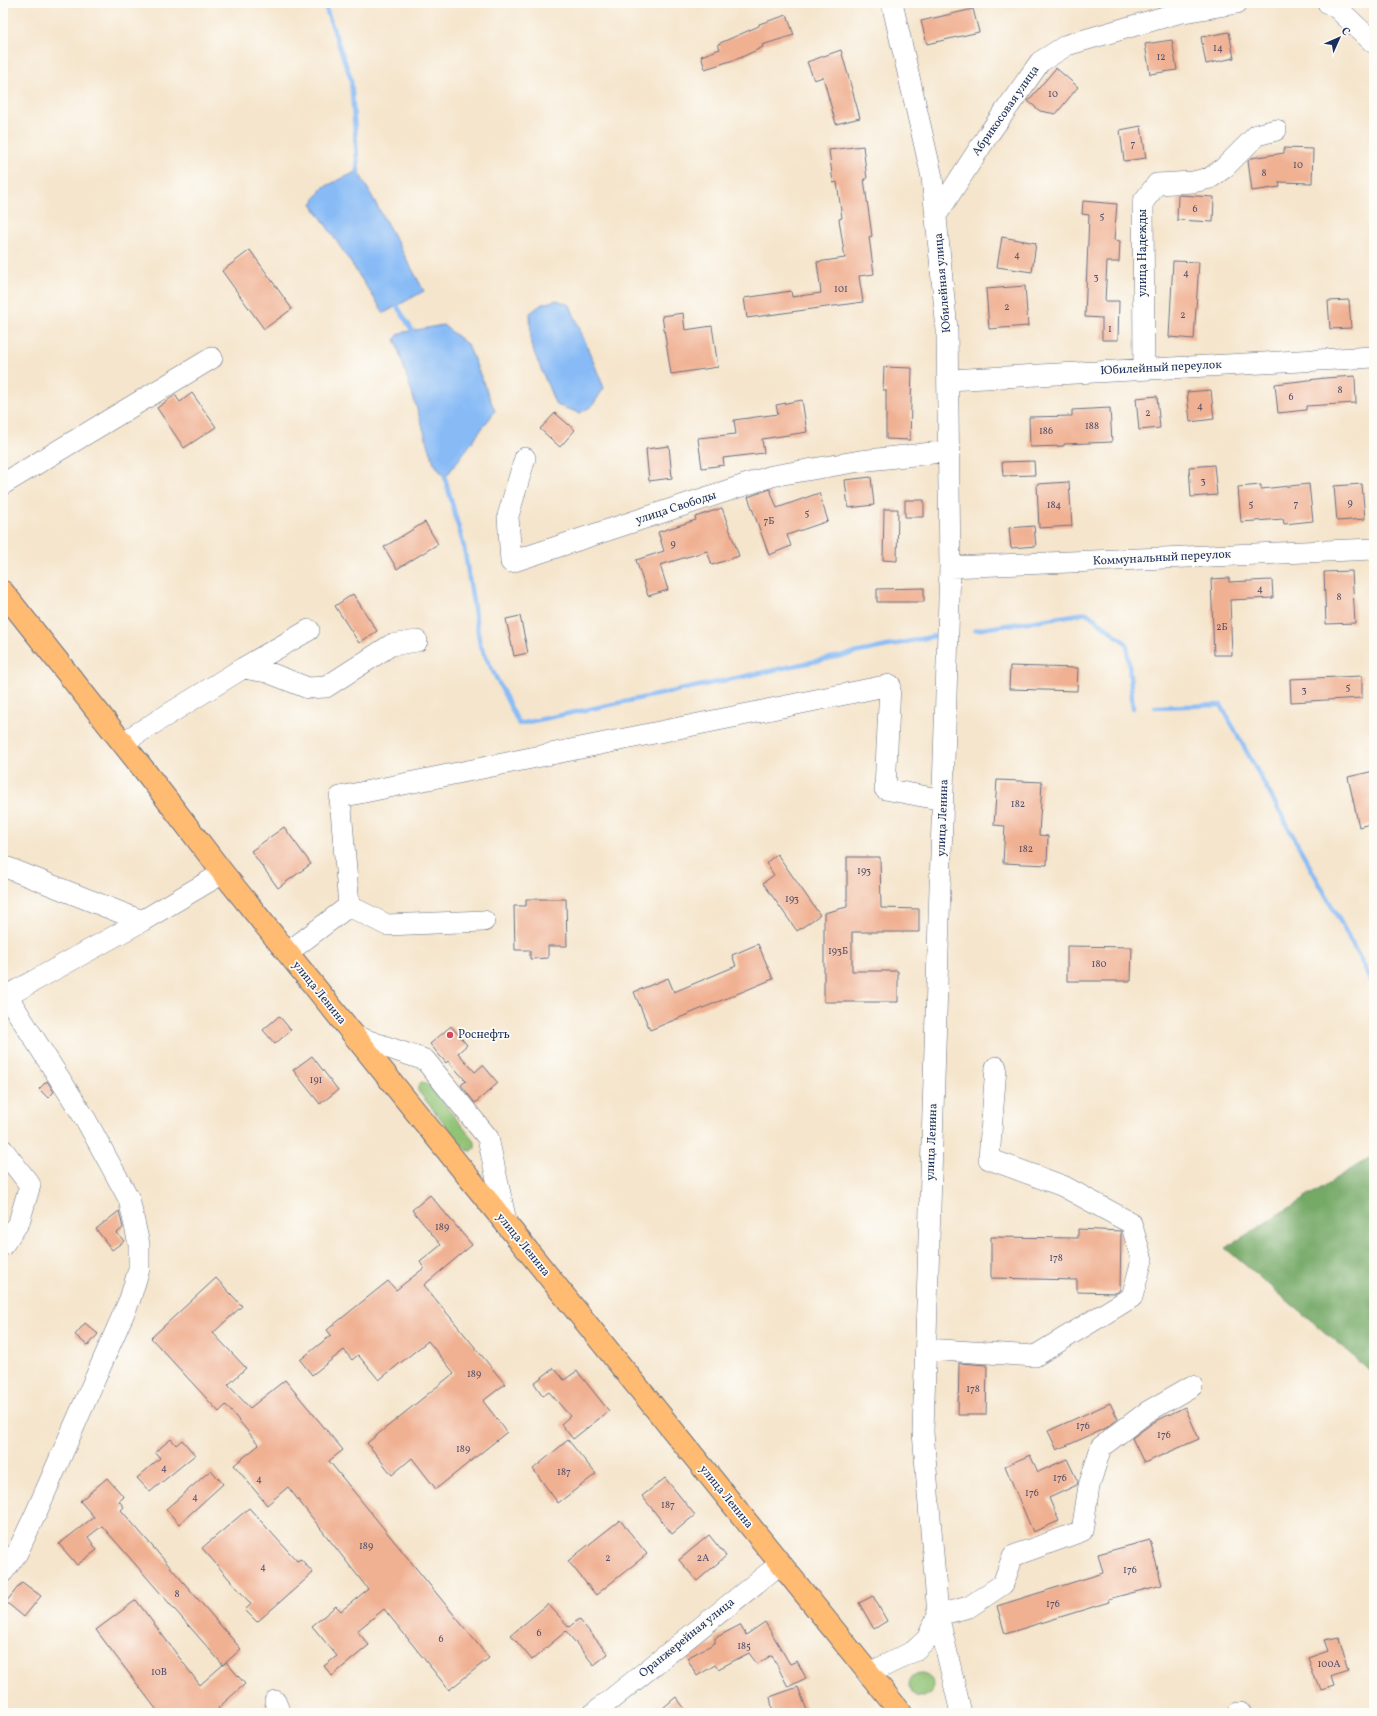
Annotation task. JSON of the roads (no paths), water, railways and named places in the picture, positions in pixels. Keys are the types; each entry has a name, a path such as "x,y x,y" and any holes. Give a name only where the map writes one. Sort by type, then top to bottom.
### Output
{"main road":[{"name":"улица Ленина","path":"3,592 148,775 223,873 901,1713"}],"street":[{"name":"Юбилейная улица","path":"892,3 932,177 937,214 947,330 950,452 950,567"},
{"name":"Абрикосовая улица","path":"937,214 988,135 1040,62 1067,45 1177,8 1237,3"},
{"path":"1328,3 1337,8 1374,43"},
{"name":"улица Надежды","path":"1144,369 1143,202 1157,184 1193,182 1210,178 1224,168 1257,135 1276,130"},
{"name":"Юбилейный переулок","path":"948,380 1374,357"},
{"path":"3,484 212,358"},
{"name":"улица Свободы","path":"525,458 508,516 511,562 772,476 860,461 950,452"},
{"name":"Коммунальный переулок","path":"950,567 1374,549"},
{"name":"улица Ленина","path":"950,567 923,1432 938,1615 961,1713"},
{"path":"122,743 243,668 309,630"},
{"path":"243,668 267,672 308,688 326,687 391,645 417,641"},
{"path":"349,906 340,797 890,685 885,789 943,800"},
{"path":"3,866 142,921"},
{"path":"3,1572 17,1553 36,1513 130,1299 139,1269 139,1244 129,1199 86,1120 5,997 142,921 223,873"},
{"path":"349,906 387,925 484,921"},
{"path":"287,952 349,906"},
{"path":"354,1036 425,1060 488,1138 507,1226"},
{"path":"926,1349 1034,1356 1132,1297 1142,1260 1131,1224 1063,1186 988,1158 996,1067"},
{"path":"3,1150 30,1185 19,1222 3,1245"},
{"path":"868,1674 914,1651 927,1639 938,1615 969,1607 1004,1584 1013,1556 1082,1531 1089,1486 1101,1447 1147,1412 1192,1386"},
{"name":"Оранжерейная улица","path":"594,1713 780,1564"}],"water":[{"path":"358,171 424,291 384,313 312,204 322,188"},
{"path":"557,300 570,305 604,388 592,406 580,413 556,405 531,345 530,313 542,304"},
{"path":"443,325 468,345 495,411 445,478 434,463 395,339 400,333"}],"waterway":[{"path":"324,3 351,79 358,171"},
{"path":"397,306 412,330"},
{"path":"445,478 464,547 480,645 519,724 935,636"},
{"path":"975,630 1087,613 1127,644 1133,708"},
{"path":"1155,707 1221,705 1374,985"}],"place":[{"name":"Роснефть","path":"450,1035"}]}
